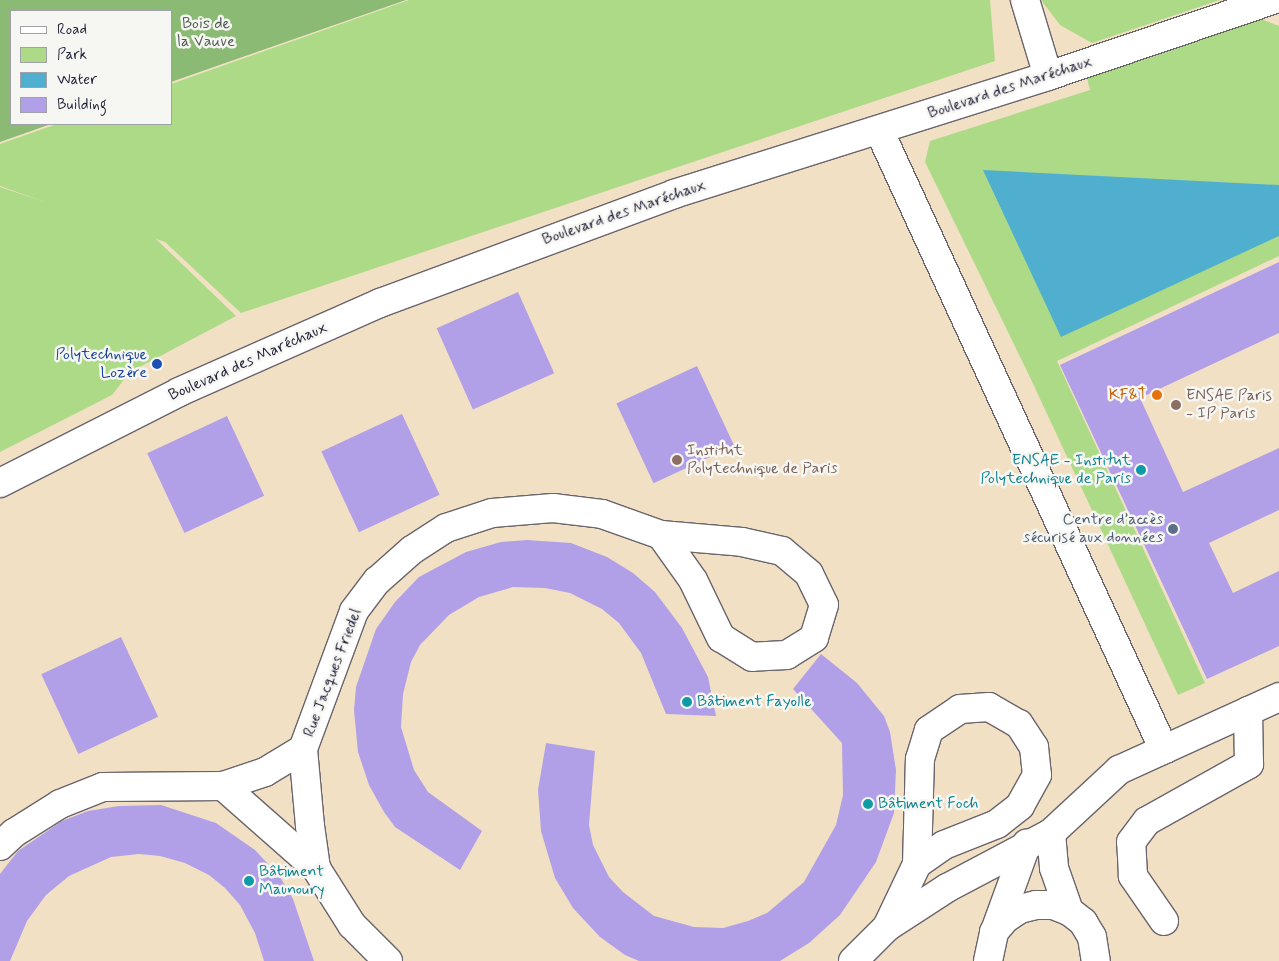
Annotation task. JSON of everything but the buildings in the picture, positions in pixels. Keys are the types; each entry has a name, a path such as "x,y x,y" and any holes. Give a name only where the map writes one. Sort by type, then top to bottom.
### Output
{"street":[{"path":"1025,0 1048,76"},
{"name":"Boulevard des Maréchaux","path":"0,483 180,392 380,303 674,194 1048,76 1272,0"},
{"path":"879,130 1164,750"},
{"name":"Rue Jacques Friedel","path":"388,961 352,925 316,868 303,749 354,611 377,581 412,550 446,528 492,513 553,508 602,514 661,535 742,542 782,551 809,574 824,605 814,638 786,655 752,657 721,638 693,580 661,535"},
{"path":"853,961 887,927 1039,838 1119,770 1279,697"},
{"path":"887,927 916,864 920,759 929,730 960,709 988,707 1019,724 1034,748 1037,775 1020,806 997,824 944,845 916,864"},
{"path":"1164,922 1133,876 1131,842 1147,821 1249,764 1248,711"},
{"name":"Rue Jacques Friedel","path":"0,846 14,833 60,804 103,787 223,786 265,772 303,749"},
{"path":"223,786 316,868"},
{"path":"1039,838 1054,868 1069,911"},
{"path":"988,961 994,932 1039,838"},
{"path":"994,932 1012,914 1036,905 1053,905 1069,911 1083,922 1092,936 1096,961"}],"green space":[{"name":"Bois de la Vauve","path":"0,0 406,0 172,82 172,10 10,10 10,125 48,125 0,142"},
{"path":"409,0 990,0 995,61 241,313 165,242 156,239 236,316 130,372 112,395 0,452 0,187 48,203 0,186 0,144 54,125 172,125 172,84"},
{"path":"1041,0 1220,0 1092,43 1060,25"},
{"path":"1261,19 1279,26 1279,256 1057,361 1205,683 1178,695 1028,373 925,162 930,141 1090,90 1087,78"}],"water":[{"path":"983,170 1279,185 1279,236 1061,337"}],"place":[{"name":"Polytechnique Lozère","path":"157,364"},
{"name":"KF&T","path":"1157,395"},
{"name":"ENSAE Paris - IP Paris","path":"1176,405"},
{"name":"Institut Polytechnique de Paris","path":"677,460"},
{"name":"ENSAE - Institut Polytechnique de Paris","path":"1141,470"},
{"name":"Centre d’accès sécurisé aux données","path":"1173,529"},
{"name":"Bâtiment Fayolle","path":"687,702"},
{"name":"Bâtiment Foch","path":"868,804"},
{"name":"Bâtiment Maunoury","path":"249,881"}]}
